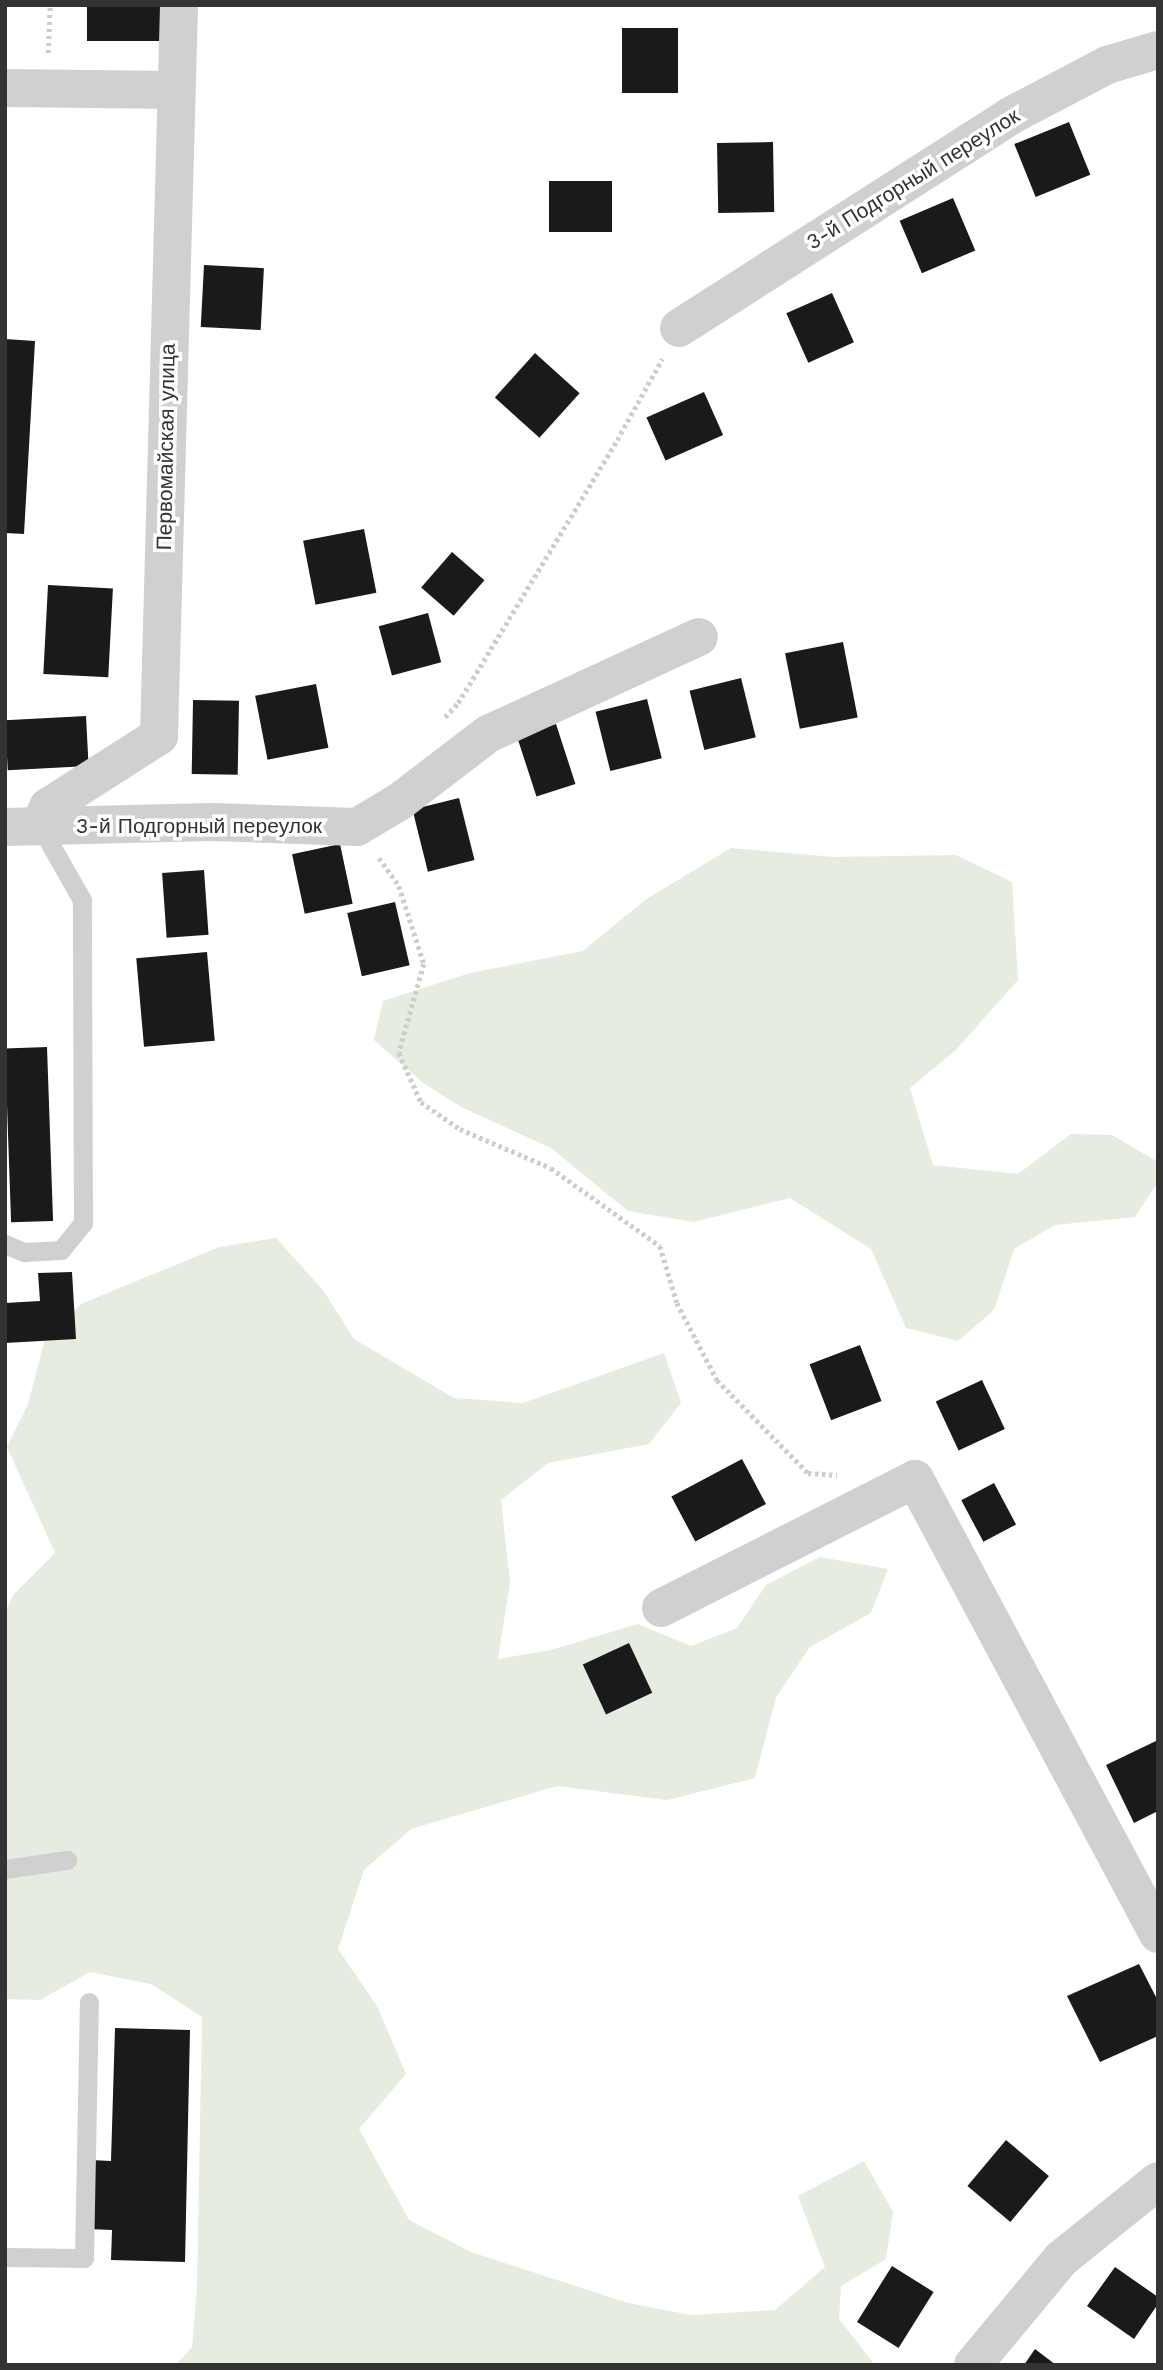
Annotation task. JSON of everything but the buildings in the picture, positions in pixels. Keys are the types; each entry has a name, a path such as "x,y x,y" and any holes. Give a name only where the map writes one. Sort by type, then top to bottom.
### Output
{"street":[{"name":"Первомайская улица","path":"23,827 48,807 159,736 178,5"},
{"name":"3-й Подгорный переулок","path":"679,328 1010,116 1107,65 1158,50"},
{"path":"5,88 175,90"},
{"path":"357,827 399,802 488,734 699,637"},
{"name":"3-й Подгорный переулок","path":"23,827 213,822 357,827"},
{"path":"661,1608 915,1479 1158,1934"},
{"path":"973,2365 1061,2259 1158,2181"}],"lane":[{"path":"5,1244 24,1252 61,1250 83,1223 82,900 23,827"},
{"path":"5,1869 67,1860"},
{"path":"5,2257 84,2258 89,2002"}],"path":[{"path":"46,89 50,5"},
{"path":"442,720 457,704 610,451 679,328"},
{"path":"357,827 399,886 424,964 399,1053 421,1102 460,1129 551,1168 660,1246 677,1303 717,1380 808,1473 848,1475"}],"shaded area":[{"path":"731,848 834,857 956,855 1012,882 1018,980 956,1050 910,1088 933,1165 1018,1174 1071,1134 1112,1135 1158,1162 1158,1182 1135,1217 1055,1225 1014,1249 994,1310 958,1341 906,1328 871,1249 790,1198 694,1222 628,1211 551,1148 461,1107 423,1083 374,1040 383,1001 470,973 583,951 645,900"},
{"path":"276,1238 323,1290 354,1339 454,1398 523,1403 664,1353 681,1403 649,1444 548,1463 501,1500 510,1582 498,1659 551,1650 638,1624 691,1646 737,1628 766,1585 820,1557 888,1569 871,1613 810,1647 776,1697 755,1778 667,1800 557,1786 411,1829 364,1870 338,1949 377,2006 406,2074 359,2129 409,2220 471,2252 628,2303 691,2315 775,2310 825,2267 798,2196 864,2161 893,2212 886,2259 841,2286 839,2319 875,2365 176,2365 192,2347 197,2287 202,2017 151,1984 90,1972 40,2000 5,1999 5,1612 14,1594 55,1553 7,1447 28,1404 46,1336 81,1304 219,1247"}]}
